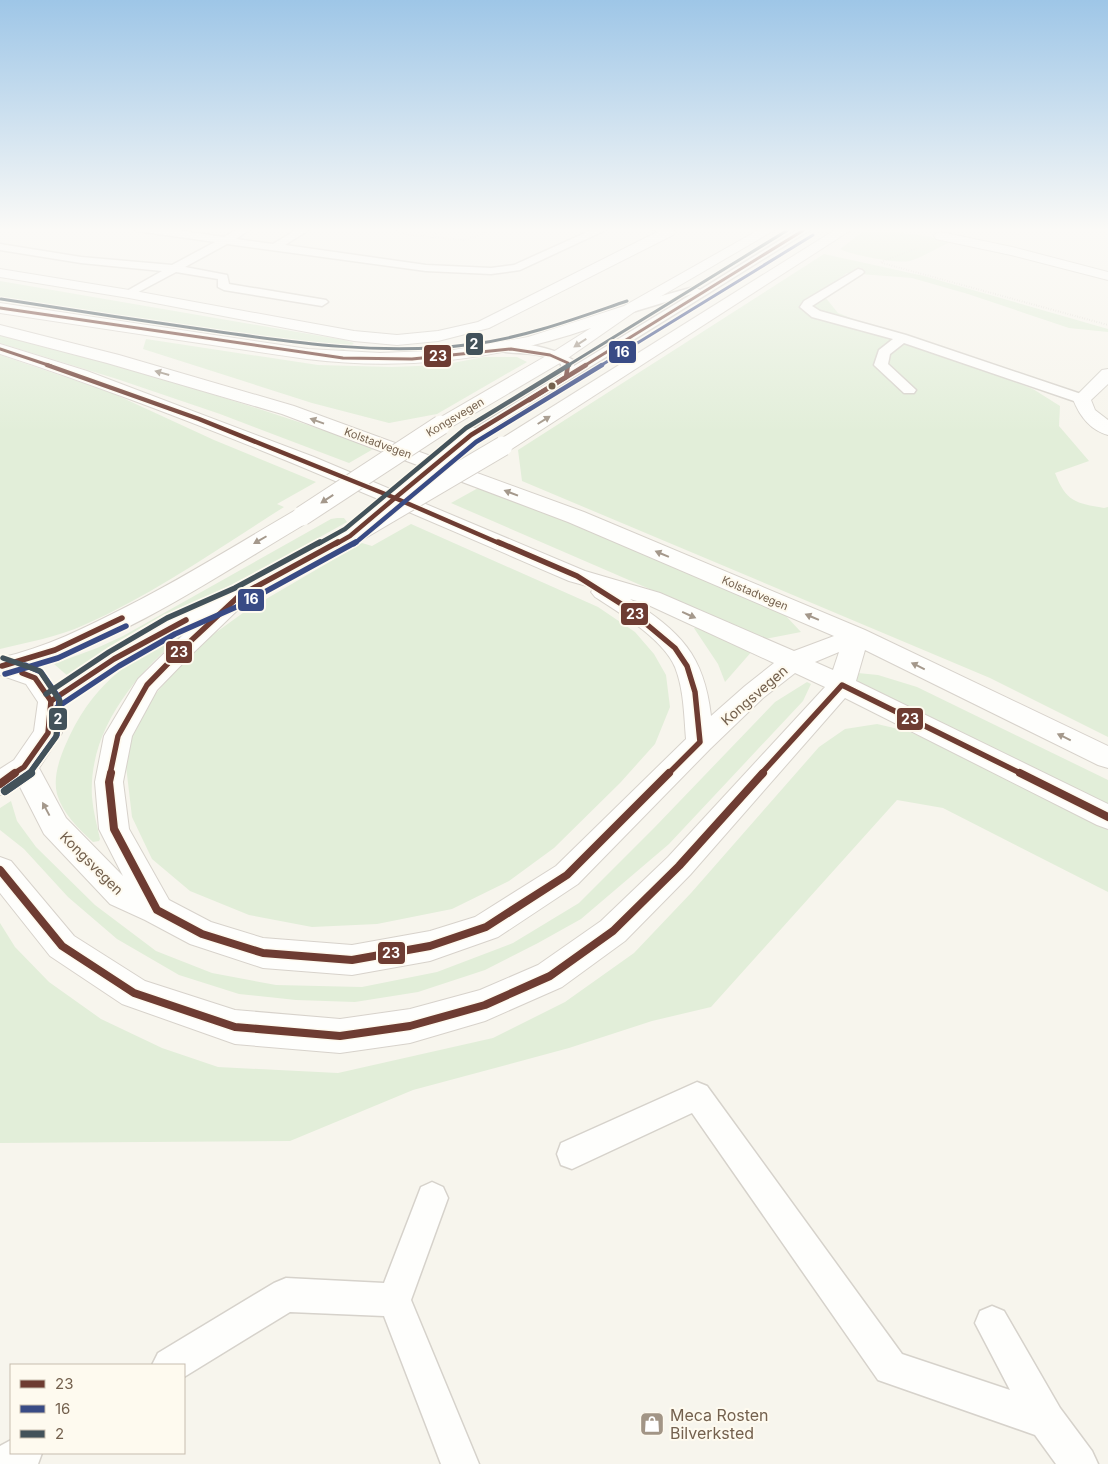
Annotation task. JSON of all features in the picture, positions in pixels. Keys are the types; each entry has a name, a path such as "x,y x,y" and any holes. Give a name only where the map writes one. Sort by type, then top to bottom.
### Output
{"street":[{"path":"141,296 354,336 397,340 438,336 483,325 537,296"},
{"name":"Kongsvegen","path":"1,666 55,650 160,599 302,516 441,425 559,356 651,296"},
{"path":"51,702 114,659 171,626 239,596 350,536 503,446 740,296"},
{"path":"0,308 308,354 348,358 408,359 458,355 502,348 547,336 629,309"},
{"name":"Kolstadvegen","path":"0,330 113,359 288,410 576,517 856,636"},
{"path":"0,349 81,375 298,458 577,576 652,598 793,661 1108,817"},
{"path":"1108,374 1082,399 1087,413 1108,429"},
{"path":"577,576 626,606 675,648 687,666 695,692 700,742"},
{"path":"157,910 114,828 109,782 118,736 147,685 182,649 239,596"},
{"name":"Kongsvegen","path":"12,775 55,826 121,895 157,910 202,934 263,952 352,960 430,946 486,927 567,876 700,742 754,692 793,661 856,636"},
{"path":"0,870 62,946 134,993 235,1027 340,1036 410,1026 485,1005 550,976 613,931 679,866 842,685 856,636 1108,758"},
{"path":"1,666 35,678 51,702 48,733 12,775"}],"lane":[{"path":"285,296 322,302"},
{"path":"629,309 671,296"},
{"path":"350,536 471,435 697,296"},
{"path":"819,296 808,303 806,307 816,314 902,338 1082,399"},
{"path":"902,338 884,353 881,365 909,390"},
{"path":"502,348 533,349 559,356 568,363 566,377"},
{"path":"572,1154 697,1096 890,1368 1047,1421"},
{"path":"432,1198 394,1300 460,1464"},
{"path":"172,1364 286,1295 394,1300"},
{"path":"992,1323 1047,1421 1079,1464"},
{"path":"5,1464 22,1454"}],"path":[{"path":"1005,296 1108,325"}],"green space":[{"path":"0,296 89,296 354,343 349,348 343,350 0,300"},
{"path":"758,296 824,296 838,313 1033,389 1060,406 1059,426 1089,461 1055,473 1063,490 1073,500 1104,508 1108,507 1108,737 990,678 522,481 518,450"},
{"path":"975,296 995,296 1108,329 1108,332 1069,328"},
{"path":"0,335 189,387 375,448 349,463 220,414 117,379 0,343"},
{"path":"146,339 318,365 392,367 442,365 484,357 517,357 527,362 437,414 389,423 312,403 143,349"},
{"path":"0,355 112,393 214,440 316,482 277,504 284,507 186,570 110,613 64,633 0,649"},
{"path":"480,487 748,595 785,615 801,632 765,639 451,503"},
{"path":"344,518 347,522 128,639 105,652 70,678 54,664 123,636 331,519"},
{"path":"411,524 598,607 635,632 654,654 666,675 670,707 655,744 620,783 554,848 509,881 452,909 377,924 312,927 249,915 190,891 152,859 132,817 126,766 133,734 148,703 179,666 211,636 247,610 362,543 372,546"},
{"path":"697,627 753,650 725,682 718,664 694,628"},
{"path":"181,632 183,635 148,667 132,686 106,727 98,749 93,773 92,797 100,839 93,842 67,814 57,794 56,775 65,746 75,725 98,691 127,665"},
{"path":"858,673 878,675 917,687 1108,780 1108,807 848,680"},
{"path":"807,682 811,684 803,701 669,844 581,919 485,970 418,992 355,1002 296,1000 239,994 179,975 117,939 68,897 24,849 0,830 0,808 11,801 17,821 36,847 95,905 156,951 212,973 276,985 362,987 437,972 513,943 579,903 775,702"},
{"path":"877,724 907,731 950,749 1108,830 1108,892 943,808 897,800 711,1007 652,1021 569,1048 413,1090 290,1141 0,1143 0,923 15,947 49,982 101,1019 162,1048 218,1067 338,1073 493,1038 565,1002 634,953 691,893 819,747 845,729"}],"transit line":[{"name":"2","path":"46,694 109,652 167,618 235,588 345,529 466,428 680,296"},
{"name":"23","path":"529,400 697,296"},
{"name":"16","path":"56,708 119,666 175,634 243,604 355,543 476,442 713,296"},
{"name":"2","path":"1,299 274,340 373,349 440,347 494,341 552,326 627,301"},
{"name":"23","path":"0,308 343,358 389,360 492,350 531,351 550,355 568,363 566,377"},
{"name":"23","path":"0,349 199,419 395,498"},
{"name":"23","path":"395,498 471,435 566,377"},
{"name":"23","path":"395,498 577,576 626,607 675,648 687,666 695,692 700,742 567,875 486,927 430,946 352,960 263,953 202,934 157,910 114,829 109,782 118,736 147,685 182,649 239,596 350,536 395,498"},
{"name":"23","path":"2,666 55,650 122,618"},
{"name":"23","path":"51,701 114,659 186,620"},
{"name":"16","path":"5,674 58,658 126,626"},
{"name":"2","path":"3,658 40,671 60,701 56,737 31,773 5,791"},
{"name":"16","path":"5,791 31,773 57,735 59,698 41,672 25,665"},
{"name":"23","path":"0,784 24,767 48,733 51,701 35,678 22,673"},
{"name":"23","path":"0,870 62,946 134,993 235,1027 340,1036 410,1026 485,1005 550,976 613,931 679,866 842,685 1108,817"}],"place":[{"name":"Meca Rosten Bilverksted","path":"652,1424"}]}
